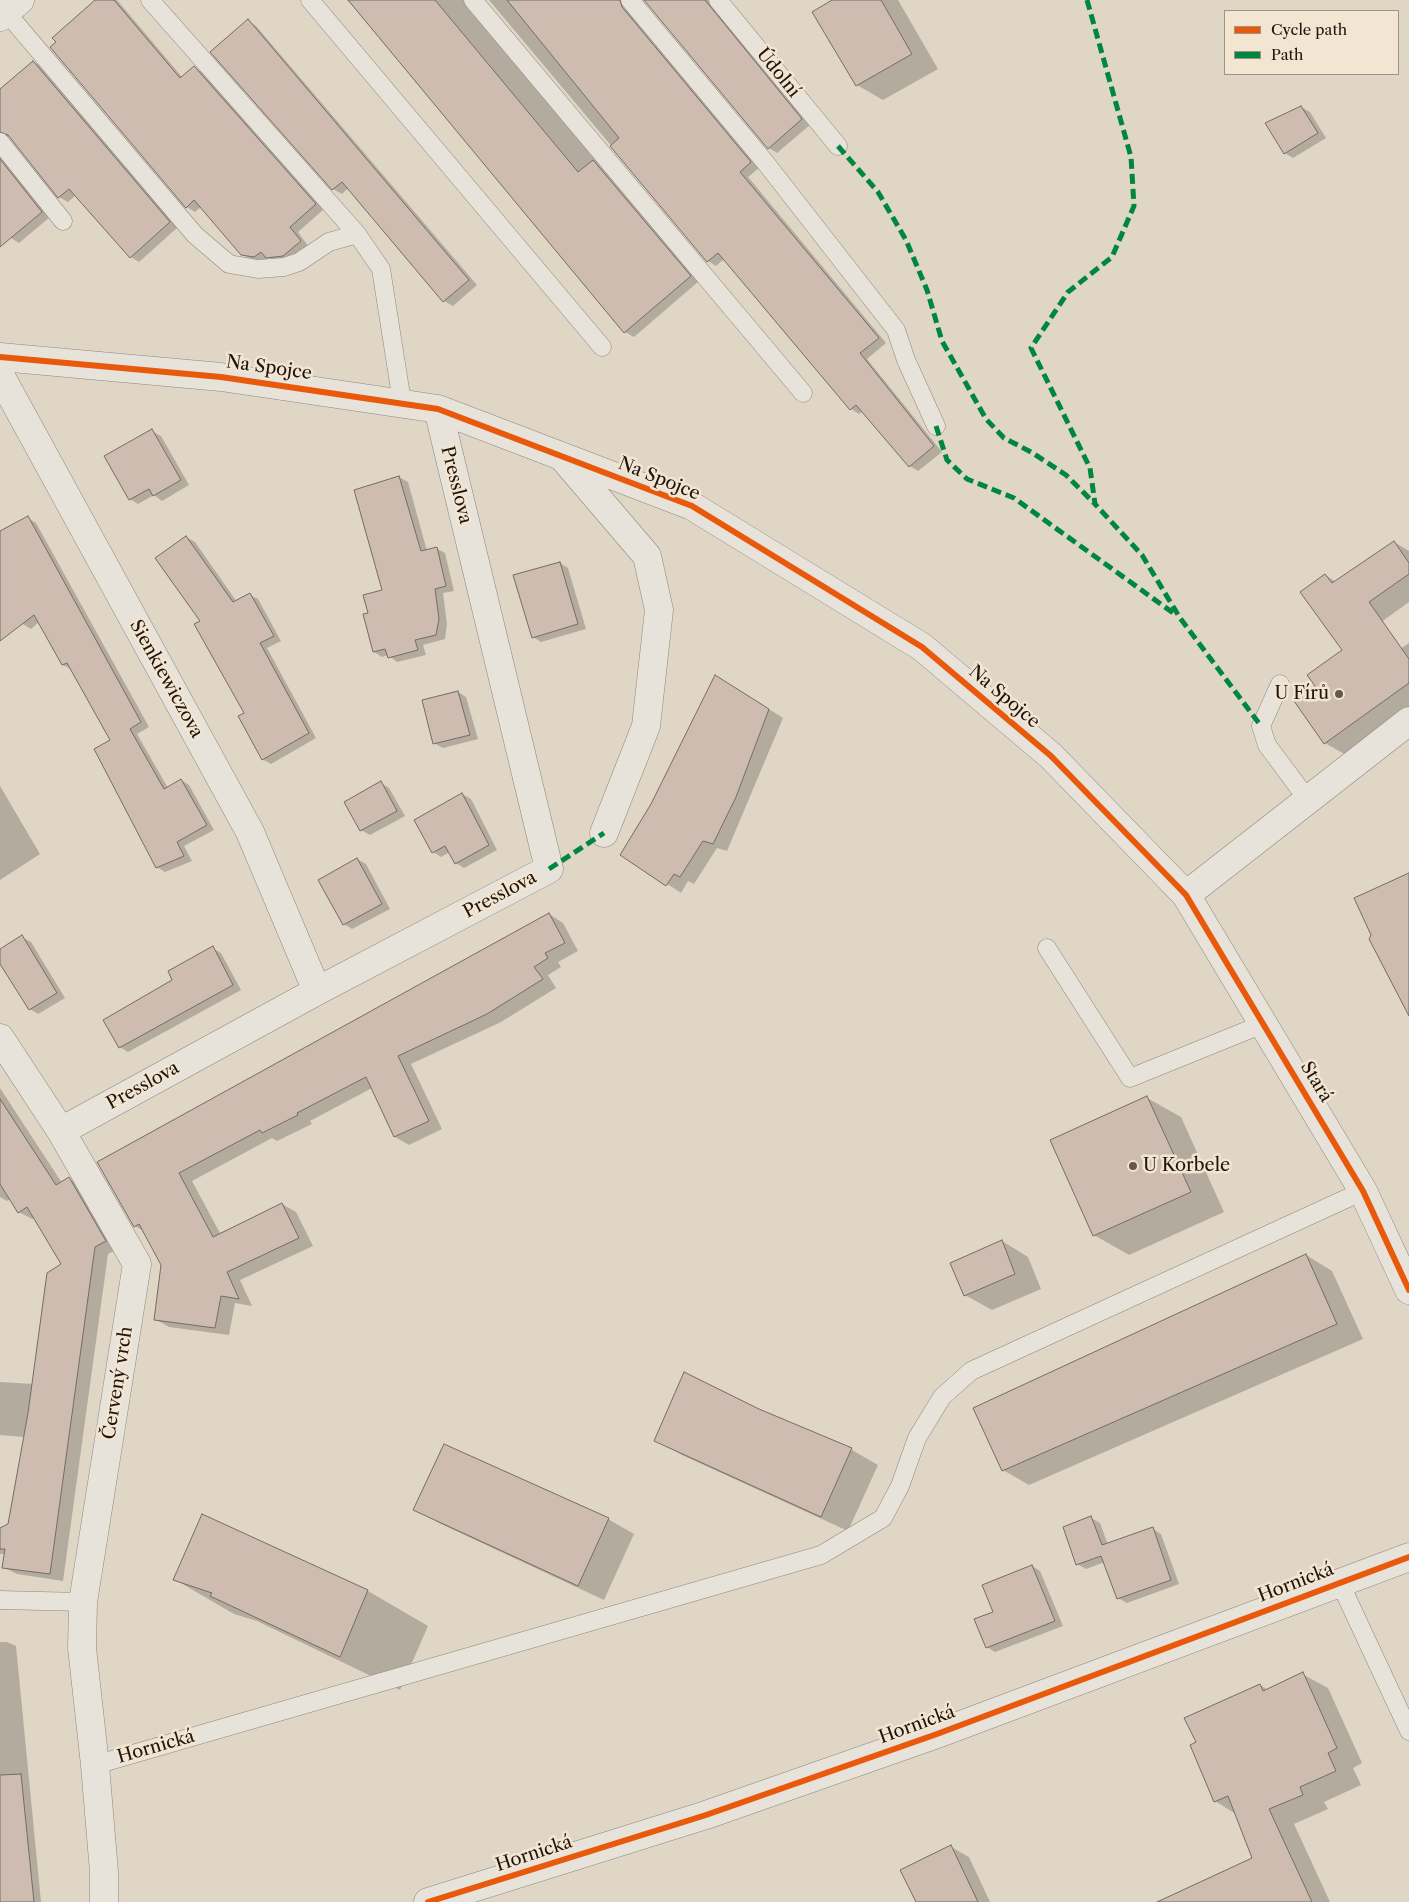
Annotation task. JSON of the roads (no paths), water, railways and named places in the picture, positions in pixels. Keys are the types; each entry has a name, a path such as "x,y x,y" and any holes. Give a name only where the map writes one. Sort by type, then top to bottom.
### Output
{"street":[{"name":"Na Spojce","path":"0,357 221,377 402,402 438,409 692,506 922,647 1051,756 1186,895"},
{"name":"Sienkiewiczova","path":"0,375 250,832 317,991"},
{"name":"Presslova","path":"61,1131 317,991 549,869 438,409"},
{"path":"563,457 647,556 659,610 646,726 604,833"},
{"path":"1186,895 1409,721"},
{"name":"Stará","path":"1186,895 1363,1190 1409,1290"},
{"name":"Červený vrch","path":"0,1038 61,1131 137,1264 83,1602 82,1648 95,1764"},
{"name":"Hornická","path":"428,1902 460,1894 734,1805 937,1734 1408,1559"},
{"name":"Hornická","path":"95,1764 104,1872 104,1902"}],"lane":[{"path":"150,0 357,234 381,269 402,402"},
{"path":"310,0 602,347"},
{"path":"474,0 803,393"},
{"path":"630,0 776,176 896,330 906,360 936,426"},
{"name":"Údolní","path":"718,0 838,146"},
{"path":"9,10 195,235 229,264 258,269 284,267 299,262 329,242 357,234"},
{"path":"0,142 64,221"},
{"path":"1280,684 1261,726 1268,745 1308,800"},
{"path":"1046,948 1130,1078 1263,1024"},
{"name":"Hornická","path":"95,1764 821,1555 883,1518 900,1486 917,1438 942,1397 971,1371 1363,1190"},
{"path":"1340,1583 1409,1731"},
{"path":"0,1600 83,1602"}],"place":[{"name":"U Fírů","path":"1339,694"},
{"name":"U Korbele","path":"1133,1166"}]}
